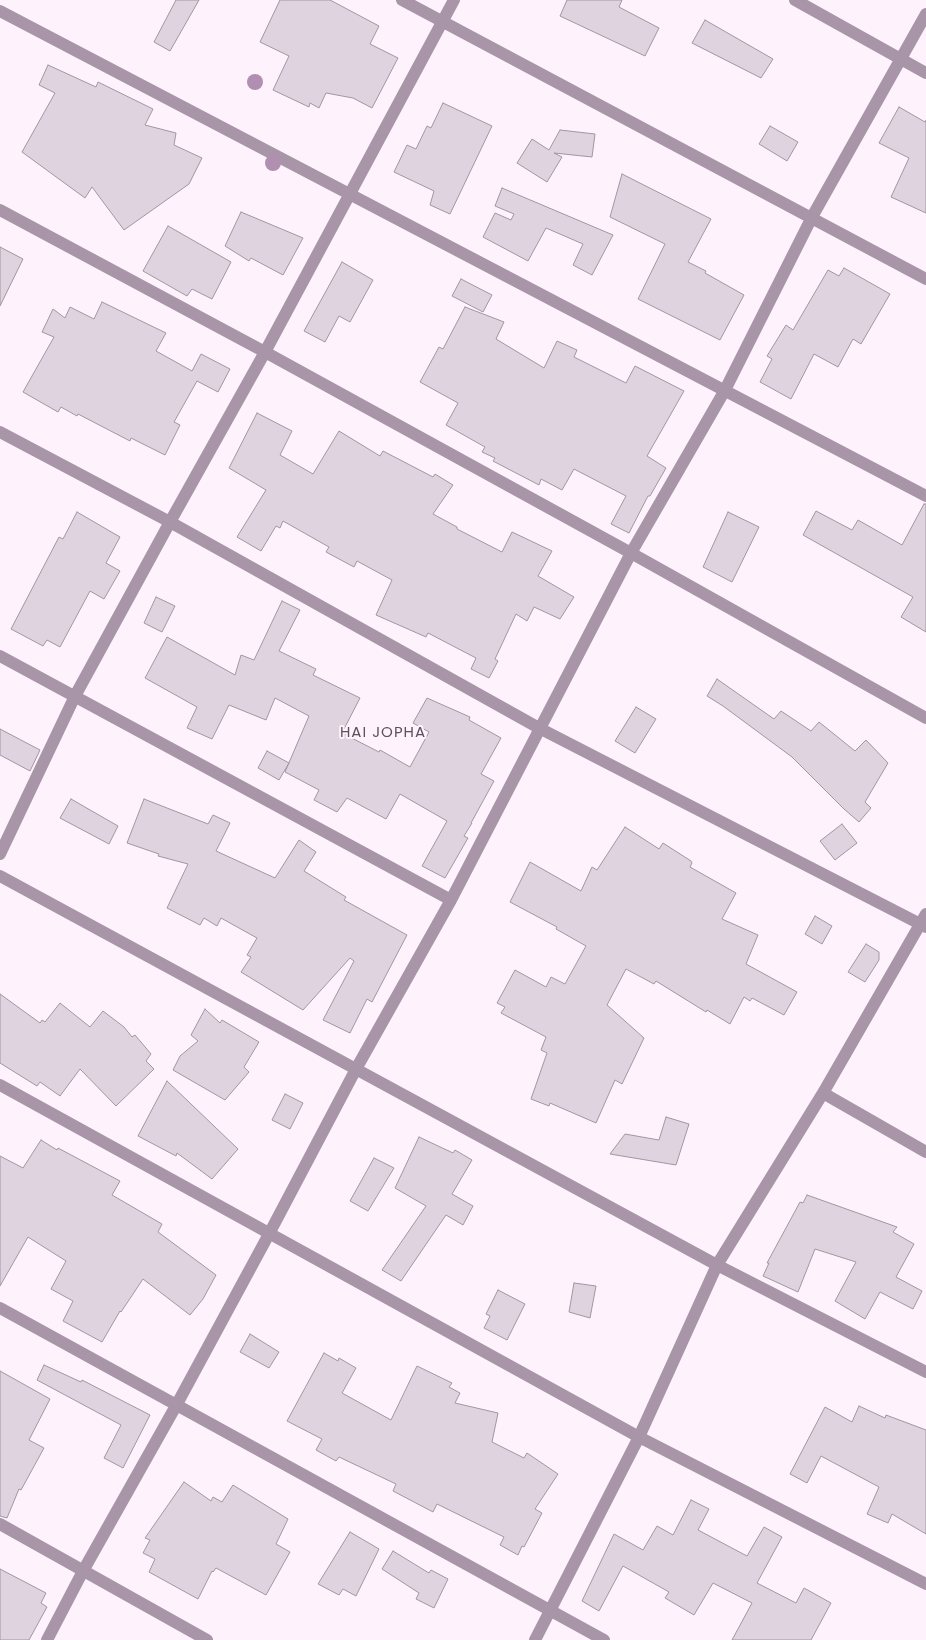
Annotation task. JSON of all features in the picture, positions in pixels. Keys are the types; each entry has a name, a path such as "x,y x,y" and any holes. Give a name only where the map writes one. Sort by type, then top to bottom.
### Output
{"street":[{"path":"402,0 926,279"},
{"path":"0,854 75,696 454,0"},
{"path":"795,0 926,73"},
{"path":"0,11 926,496"},
{"path":"47,1640 83,1571 177,1404 356,1070 451,900 631,552 725,390 812,217 899,59 926,14"},
{"path":"0,210 631,552 926,718"},
{"path":"0,432 170,522 539,728 924,922 823,1093 717,1265 639,1438 535,1640"},
{"path":"0,656 451,900"},
{"path":"0,876 717,1265 926,1372"},
{"path":"0,1085 639,1438 926,1584"},
{"path":"823,1093 926,1152"},
{"path":"0,1308 604,1640"},
{"path":"0,1524 206,1640"}],"building":[{"path":"176,0 199,0 170,51 154,42"},
{"path":"280,0 330,0 379,26 370,44 398,58 372,108 353,98 326,93 319,108 310,103 309,107 273,90 289,56 260,42"},
{"path":"567,0 622,0 619,7 659,28 645,56 560,16"},
{"path":"705,20 773,59 761,78 692,43"},
{"path":"48,65 96,87 98,82 153,109 145,125 176,133 174,145 202,158 189,184 124,230 92,187 85,198 22,152 55,93 39,85"},
{"path":"443,103 492,126 450,214 430,205 434,191 394,172 407,145 416,149 427,126 431,128"},
{"path":"899,107 925,122 926,120 926,213 891,197 909,158 879,143"},
{"path":"770,126 798,142 787,161 759,144"},
{"path":"560,130 595,134 592,157 554,153 562,157 547,182 517,163 532,139 549,150"},
{"path":"622,174 711,219 688,262 744,295 720,340 638,299 665,244 610,217"},
{"path":"502,188 613,235 592,275 573,265 583,244 546,228 528,261 483,237 495,213 511,220 514,214 495,206"},
{"path":"241,212 303,238 283,275 251,258 249,261 225,246"},
{"path":"168,226 231,262 212,299 192,289 187,296 143,271"},
{"path":"0,247 23,259 0,306"},
{"path":"342,262 373,280 350,322 339,316 325,342 304,331"},
{"path":"844,268 890,294 861,344 853,339 838,367 814,354 791,399 760,382 772,359 767,356 786,325 793,330 828,270 839,276"},
{"path":"461,279 492,295 483,312 452,296"},
{"path":"102,302 166,333 156,351 192,371 201,354 230,369 218,392 197,381 174,422 180,425 165,455 131,438 130,441 61,407 58,412 23,392 54,337 42,332 53,309 65,318 70,307 94,319"},
{"path":"465,307 504,322 496,339 544,368 557,341 577,350 574,357 626,383 635,366 684,391 647,456 666,468 650,496 648,496 629,533 611,524 626,496 574,469 562,490 541,479 539,485 493,461 495,458 482,452 485,447 446,425 458,403 420,382 439,347 443,349"},
{"path":"257,413 292,431 280,455 313,474 339,431 380,456 383,451 433,477 435,474 453,485 433,514 457,527 457,529 502,552 512,532 552,551 538,576 574,597 560,619 534,607 527,621 516,614 495,659 498,661 489,678 471,669 476,658 428,633 426,637 376,615 392,580 357,561 354,567 326,552 329,547 283,521 280,528 276,526 261,551 237,537 266,490 229,468"},
{"path":"924,504 926,504 926,632 901,617 913,597 803,535 816,511 852,530 858,520 902,545"},
{"path":"77,512 120,537 106,563 120,571 104,599 90,591 60,647 47,640 43,646 11,629 59,537 63,539"},
{"path":"728,512 759,527 732,582 703,567"},
{"path":"156,597 175,606 162,632 144,623"},
{"path":"282,601 300,610 279,651 316,669 313,675 360,698 342,733 379,752 380,750 410,767 429,732 413,723 427,698 470,717 469,720 501,738 481,774 494,781 464,836 468,838 445,878 422,866 447,821 400,794 386,819 347,798 337,812 314,800 319,790 285,772 309,716 275,698 266,720 229,705 212,739 187,728 197,707 145,678 167,637 235,675 241,655 254,660"},
{"path":"717,679 774,719 781,711 811,731 819,722 855,751 866,740 888,763 865,802 871,808 859,822 792,757 707,696"},
{"path":"636,707 656,719 635,753 615,741"},
{"path":"0,729 40,750 30,771 0,755"},
{"path":"267,751 289,763 279,780 258,768"},
{"path":"71,799 118,826 109,844 60,818"},
{"path":"144,799 208,824 213,815 230,823 216,851 275,878 299,840 316,852 304,871 346,897 344,900 407,935 372,1002 367,999 350,1033 323,1020 354,961 350,958 303,1010 241,972 251,957 247,955 257,938 221,918 217,926 204,918 200,925 167,908 188,864 158,856 159,854 127,843"},
{"path":"842,824 857,843 835,860 820,841"},
{"path":"625,827 659,849 663,843 691,861 690,867 736,893 722,919 758,935 746,964 797,992 784,1015 752,998 750,1001 744,997 730,1024 707,1010 706,1012 656,981 654,984 626,969 607,1005 644,1038 622,1084 615,1080 596,1123 550,1103 549,1106 531,1099 547,1053 541,1050 546,1037 501,1013 505,1007 497,1003 515,970 546,987 551,977 565,984 586,946 556,929 557,927 510,902 530,862 581,891 592,867 597,870"},
{"path":"815,916 832,926 822,944 805,934"},
{"path":"866,944 879,952 879,960 865,982 848,972"},
{"path":"0,994 40,1023 42,1020 45,1022 60,1003 90,1027 103,1011 124,1027 132,1037 135,1035 151,1054 146,1061 154,1069 116,1106 80,1069 60,1096 40,1082 37,1086 0,1063"},
{"path":"205,1009 220,1023 222,1020 259,1042 244,1067 249,1072 225,1100 173,1070 180,1056 198,1041 191,1035"},
{"path":"167,1081 238,1149 212,1179 177,1153 176,1156 138,1136"},
{"path":"285,1094 303,1103 290,1129 272,1120"},
{"path":"666,1117 689,1124 676,1165 610,1154 625,1134 659,1140"},
{"path":"419,1137 453,1153 455,1150 472,1160 452,1194 473,1206 463,1225 446,1215 401,1281 382,1270 426,1206 395,1188"},
{"path":"41,1140 57,1150 58,1148 120,1181 112,1195 162,1224 158,1232 216,1275 203,1299 190,1315 143,1279 120,1311 102,1342 63,1321 73,1301 51,1289 66,1261 28,1237 0,1286 0,1156 23,1168"},
{"path":"374,1158 394,1168 368,1211 350,1201"},
{"path":"807,1195 897,1227 893,1232 914,1244 896,1277 922,1291 913,1309 880,1292 865,1319 835,1301 856,1262 815,1249 798,1292 763,1276 769,1263 767,1263 800,1202 803,1203"},
{"path":"574,1283 596,1286 590,1318 569,1312"},
{"path":"498,1290 525,1304 507,1340 484,1328 490,1316 486,1314"},
{"path":"250,1334 279,1352 269,1368 240,1352"},
{"path":"324,1353 338,1361 339,1358 356,1368 342,1393 391,1420 417,1366 452,1383 449,1387 460,1393 455,1403 498,1413 492,1442 524,1458 527,1453 558,1474 535,1509 542,1513 518,1555 500,1545 504,1537 437,1504 433,1512 393,1491 396,1484 339,1457 336,1461 316,1450 322,1439 287,1421"},
{"path":"44,1365 81,1382 82,1380 150,1415 123,1468 104,1458 121,1425 37,1380"},
{"path":"0,1371 50,1399 29,1440 44,1448 21,1490 19,1489 7,1518 0,1516"},
{"path":"859,1406 885,1418 886,1415 926,1430 926,1534 892,1514 888,1523 867,1514 879,1487 821,1456 807,1483 790,1474 825,1407 852,1422"},
{"path":"184,1482 211,1501 213,1497 222,1502 233,1485 288,1519 276,1544 290,1552 266,1595 216,1568 212,1571 198,1599 149,1572 155,1559 143,1553 150,1540 145,1538"},
{"path":"691,1500 709,1509 698,1530 747,1556 764,1527 782,1537 757,1583 796,1603 804,1588 831,1603 811,1640 732,1640 752,1603 713,1583 694,1615 665,1598 669,1592 623,1566 599,1611 582,1601 614,1534 643,1550 657,1526 673,1535"},
{"path":"350,1532 379,1549 356,1596 343,1589 339,1595 318,1584"},
{"path":"393,1551 429,1573 431,1570 448,1579 434,1608 416,1599 419,1593 382,1569"},
{"path":"0,1569 46,1593 41,1603 47,1607 29,1640 0,1640"}],"district":[{"name":"HAI JOPHA","path":"383,733"}]}
